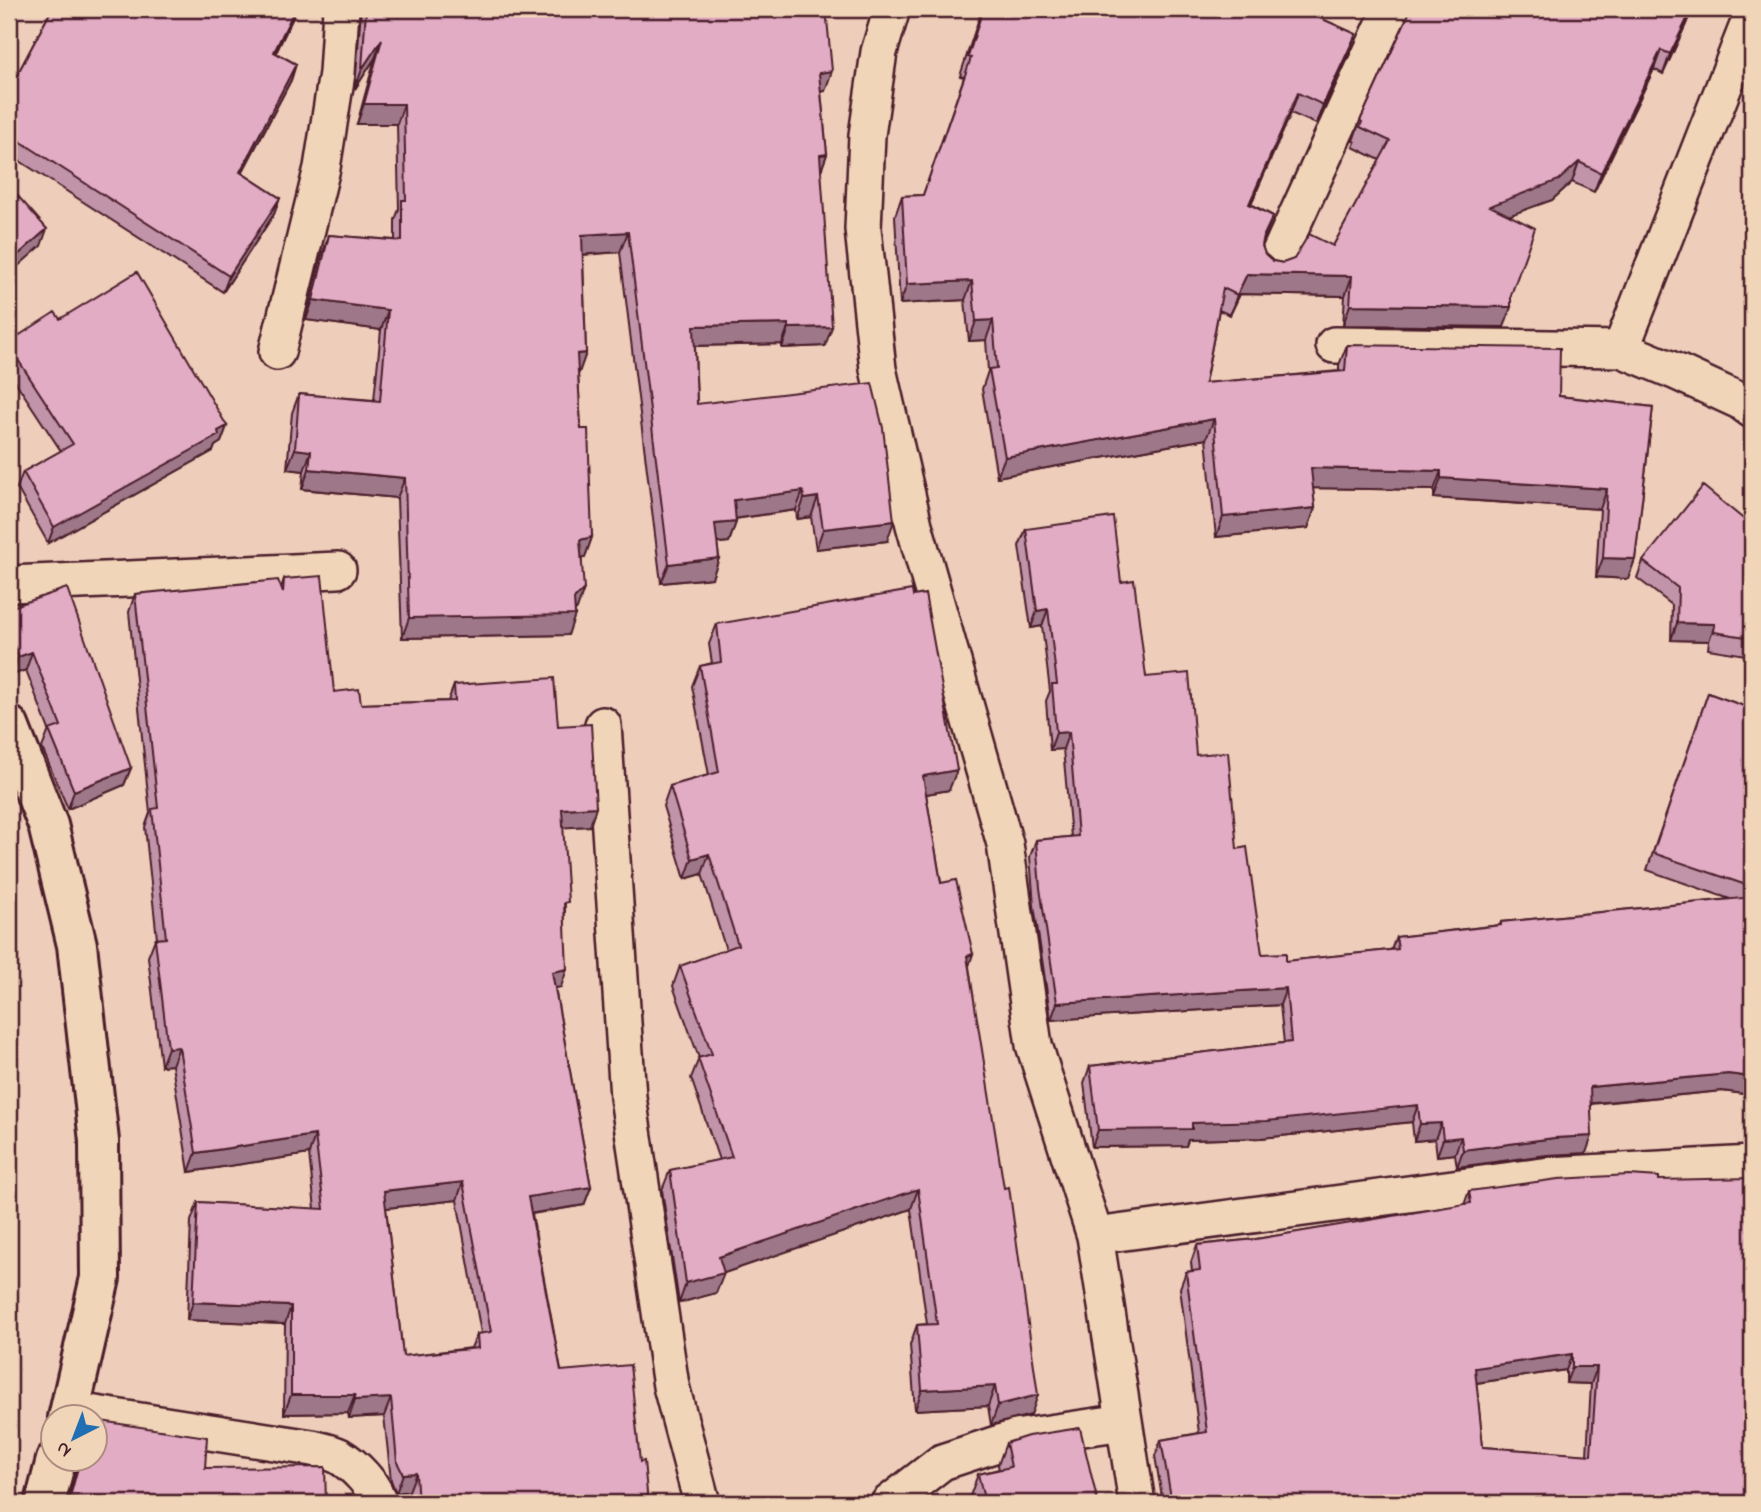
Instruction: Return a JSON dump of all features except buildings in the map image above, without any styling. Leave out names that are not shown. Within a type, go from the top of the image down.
[{"type":"street","points":[[277,352],[322,168],[337,74],[341,9]]},
{"type":"street","points":[[892,9],[879,52],[867,135],[863,229],[878,369],[914,525],[1005,844],[1034,1045],[1095,1236],[1138,1503]]},
{"type":"street","points":[[1275,263],[1391,9]]},
{"type":"street","points":[[1620,349],[1752,15]]},
{"type":"street","points":[[1334,345],[1620,349],[1740,401],[1752,410]]},
{"type":"street","points":[[9,584],[338,570]]},
{"type":"street","points":[[603,725],[628,1097],[671,1386],[702,1503]]},
{"type":"street","points":[[9,726],[48,825],[77,945],[100,1141],[100,1278],[71,1404]]},
{"type":"street","points":[[1095,1236],[1550,1175],[1752,1164]]},
{"type":"street","points":[[108,1419],[312,1448],[338,1455],[354,1468],[377,1494],[378,1503]]},
{"type":"street","points":[[889,1503],[942,1462],[1015,1438],[1124,1422]]},
{"type":"street","points":[[45,1503],[52,1474]]}]
